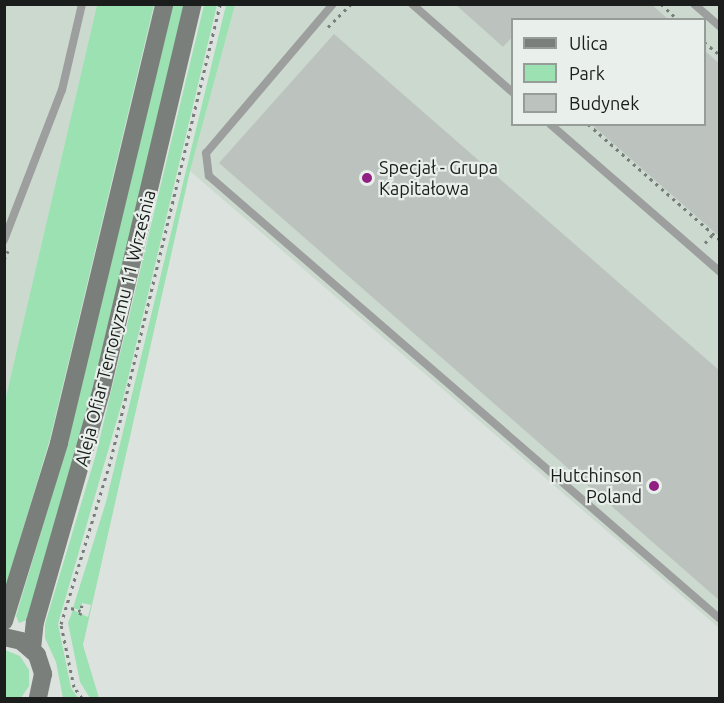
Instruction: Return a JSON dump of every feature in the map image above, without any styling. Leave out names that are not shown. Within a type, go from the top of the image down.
[{"type":"street","name":"Aleja Ofiar Terroryzmu 11 Września","points":[[4,621],[59,443],[164,4]]},
{"type":"street","name":"Aleja Ofiar Terroryzmu 11 Września","points":[[32,649],[34,622],[98,402],[193,4]]},
{"type":"street","points":[[4,637],[21,641],[32,649],[41,663],[44,695]]},
{"type":"lane","points":[[4,240],[62,90],[82,4]]},
{"type":"lane","points":[[333,4],[207,153],[209,176],[720,619]]},
{"type":"lane","points":[[412,4],[511,90]]},
{"type":"lane","points":[[694,4],[720,27]]},
{"type":"lane","points":[[552,126],[720,272]]},
{"type":"path","points":[[81,699],[74,687],[61,624],[111,459],[220,4]]},
{"type":"path","points":[[661,4],[676,18]]},
{"type":"path","points":[[706,43],[720,55]]},
{"type":"path","points":[[590,126],[720,240]]},
{"type":"path","points":[[70,608],[80,613],[82,605]]},
{"type":"shaded area","points":[[5,5],[97,5],[5,401]]},
{"type":"shaded area","points":[[235,5],[720,6],[719,628],[190,171]]},
{"type":"green space","points":[[97,5],[154,5],[50,439],[5,590],[5,401]]},
{"type":"green space","points":[[173,5],[185,5],[93,390],[27,620],[19,623],[16,616],[67,445]]},
{"type":"green space","points":[[204,5],[217,5],[123,399],[58,624],[71,688],[78,698],[63,698],[56,662],[45,638],[45,624],[96,454]]},
{"type":"green space","points":[[226,5],[235,5],[190,171],[83,645],[99,698],[90,698],[80,682],[68,623],[73,610],[88,617],[91,605],[82,603],[80,610],[73,608],[106,502]]},
{"type":"green space","points":[[5,650],[20,656],[29,670],[29,686],[21,698],[5,698]]},
{"type":"building","points":[[455,4],[651,4],[667,18],[511,18],[511,38],[503,47]]},
{"type":"building","points":[[334,34],[720,371],[720,601],[219,163]]},
{"type":"building","points":[[706,52],[720,64],[720,237],[593,126],[706,126]]},
{"type":"place","name":"Specjał - Grupa Kapitałowa","points":[[367,178]]},
{"type":"place","name":"Hutchinson Poland","points":[[654,486]]}]
